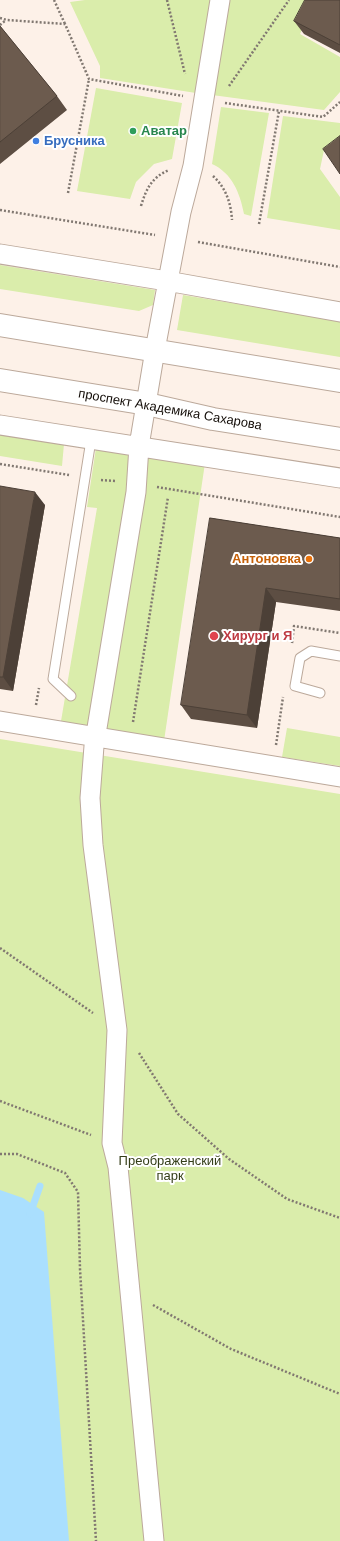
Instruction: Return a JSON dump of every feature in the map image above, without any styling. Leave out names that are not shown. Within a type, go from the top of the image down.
[{"type":"main road","points":[[0,325],[340,381]]},
{"type":"main road","name":"проспект Академика Сахарова","points":[[0,380],[147,404],[213,419],[340,439]]},
{"type":"street","points":[[154,1541],[118,1168],[112,1143],[117,1030],[93,845],[90,798],[96,737],[136,488],[139,446],[167,281],[181,212],[193,166],[220,0]]},
{"type":"street","points":[[0,254],[167,281],[340,312]]},
{"type":"street","points":[[0,425],[340,478]]},
{"type":"street","points":[[0,721],[340,777]]},
{"type":"lane","points":[[71,696],[53,679],[91,440]]},
{"type":"lane","points":[[320,693],[296,686],[300,658],[311,651],[340,656]]},
{"type":"path","points":[[54,0],[88,79],[68,193]]},
{"type":"path","points":[[0,18],[7,20],[64,24]]},
{"type":"path","points":[[0,26],[7,20]]},
{"type":"path","points":[[88,79],[184,96]]},
{"type":"path","points":[[217,102],[323,116],[340,102]]},
{"type":"path","points":[[258,224],[279,111]]},
{"type":"path","points":[[0,464],[136,488],[340,517]]},
{"type":"path","points":[[130,742],[168,497]]},
{"type":"path","points":[[0,948],[117,1030],[136,1049],[178,1114],[229,1159],[287,1199],[340,1218]]},
{"type":"path","points":[[0,1101],[112,1143]]},
{"type":"path","points":[[0,1154],[18,1154],[64,1173],[78,1192],[80,1269],[96,1541]]},
{"type":"path","points":[[131,1292],[231,1348],[340,1394]]},
{"type":"green space","points":[[85,0],[212,0],[196,93],[100,78],[100,66],[70,2]]},
{"type":"green space","points":[[227,0],[316,0],[300,34],[340,57],[340,92],[324,110],[212,95]]},
{"type":"green space","name":"Аватар","points":[[96,88],[182,103],[172,159],[154,164],[136,182],[130,199],[77,191]]},
{"type":"green space","points":[[221,107],[269,113],[251,216],[244,214],[237,191],[230,178],[212,164]]},
{"type":"green space","points":[[283,116],[340,123],[340,140],[324,150],[320,169],[340,197],[340,230],[267,218]]},
{"type":"green space","points":[[0,265],[155,290],[153,305],[139,311],[0,289]]},
{"type":"green space","points":[[183,295],[340,321],[340,357],[177,330]]},
{"type":"green space","points":[[0,434],[64,444],[62,466],[0,456]]},
{"type":"green space","points":[[96,448],[205,463],[164,741],[60,727],[97,508],[87,507]]},
{"type":"green space","points":[[287,728],[340,737],[340,766],[282,757]]},
{"type":"green space","name":"Преображенский парк","points":[[0,739],[340,794],[340,1541],[0,1541]]},
{"type":"water","points":[[0,1190],[23,1198],[44,1212],[69,1541],[0,1541]]},
{"type":"building","points":[[305,0],[340,0],[340,45],[294,21]]},
{"type":"building","points":[[0,26],[57,96],[0,142]]},
{"type":"building","points":[[340,136],[340,174],[323,149]]},
{"type":"building","points":[[0,486],[35,492],[3,677],[0,677]]},
{"type":"building","points":[[210,518],[340,538],[340,599],[266,588],[247,715],[181,705]]},
{"type":"waterway","points":[[30,1214],[40,1186]]},
{"type":"place","name":"Аватар","points":[[133,131]]},
{"type":"place","name":"Брусника","points":[[36,141]]},
{"type":"place","name":"Антоновка","points":[[309,559]]},
{"type":"place","name":"Хирург и Я","points":[[214,636]]}]
